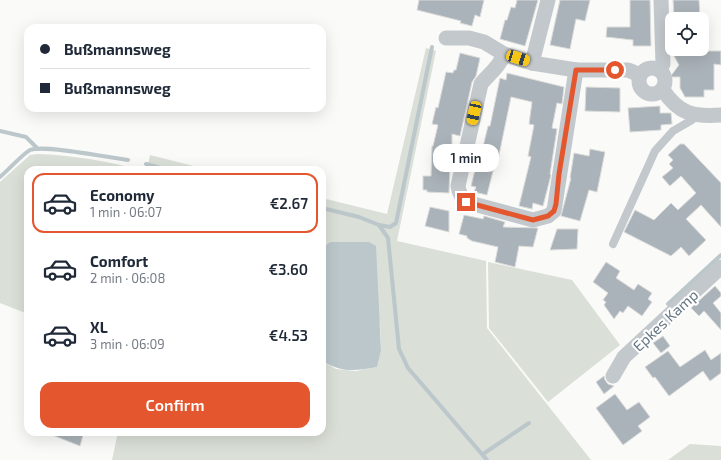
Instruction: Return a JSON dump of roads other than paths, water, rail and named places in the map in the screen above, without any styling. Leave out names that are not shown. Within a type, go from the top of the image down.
[{"type":"street","points":[[532,63],[548,0]]},
{"type":"street","points":[[660,70],[663,64],[661,0]]},
{"type":"street","points":[[446,38],[469,38],[484,42],[504,54],[532,63],[576,70],[628,70],[640,75]]},
{"type":"street","points":[[504,54],[501,62],[488,74],[481,84],[458,186],[459,192],[461,198],[466,202],[533,220],[548,216],[554,211],[576,70]]},
{"type":"street","points":[[652,67],[660,70],[666,79],[663,90],[654,94],[645,92],[640,85],[640,75],[645,70],[652,67]]},
{"type":"street","points":[[663,90],[670,100],[680,108],[694,115],[721,115]]},
{"type":"street","name":"Epkes Kamp","points":[[613,376],[624,357],[721,267]]},
{"type":"lane","points":[[613,244],[655,151],[673,131],[692,120],[694,115]]},
{"type":"waterway","points":[[379,225],[390,227],[396,223],[432,47]]},
{"type":"waterway","points":[[0,131],[26,137],[38,149]]},
{"type":"waterway","points":[[0,177],[27,152],[37,149],[62,150],[128,160]]},
{"type":"waterway","points":[[146,164],[153,166]]},
{"type":"waterway","points":[[326,209],[359,217],[379,225],[388,238],[399,349],[408,368],[487,460]]},
{"type":"waterway","points":[[668,304],[721,255]]},
{"type":"waterway","points":[[483,454],[529,423]]}]
